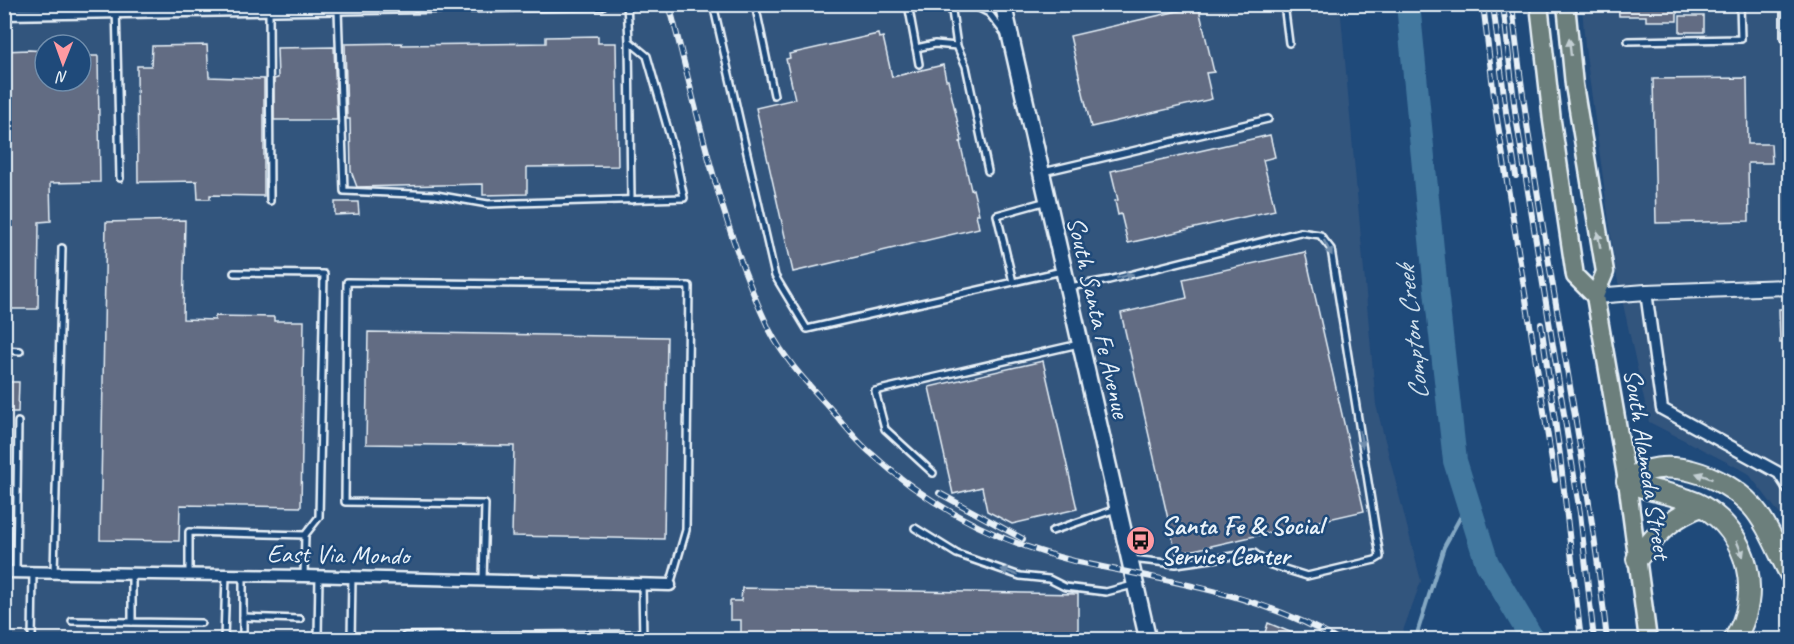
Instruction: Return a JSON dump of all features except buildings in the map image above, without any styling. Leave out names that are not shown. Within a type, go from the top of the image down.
[{"type":"highway","points":[[1734,639],[1743,625],[1750,584],[1736,540],[1722,522],[1701,506],[1676,496],[1639,487],[1627,481],[1636,474],[1663,468],[1683,469],[1721,482],[1753,507],[1790,574]]},
{"type":"highway","points":[[1637,559],[1664,527],[1680,514],[1701,506]]},
{"type":"main road","name":"South Santa Fe Avenue","points":[[1003,4],[1148,639]]},
{"type":"main road","points":[[1539,4],[1552,121],[1575,276],[1596,296]]},
{"type":"main road","name":"South Alameda Street","points":[[1566,4],[1574,85],[1605,272],[1596,296],[1627,481],[1648,639]]},
{"type":"street","points":[[4,14],[102,8],[338,9],[383,6],[601,4]]},
{"type":"street","points":[[1596,296],[1790,287]]},
{"type":"street","points":[[1646,292],[1662,409],[1779,473],[1790,490]]},
{"type":"street","name":"East Via Mondo","points":[[4,572],[319,576],[670,585]]},
{"type":"lane","points":[[627,4],[631,200]]},
{"type":"lane","points":[[713,4],[776,276],[807,328],[1064,270]]},
{"type":"lane","points":[[755,4],[774,95]]},
{"type":"lane","points":[[909,4],[919,64]]},
{"type":"lane","points":[[951,4],[957,46],[966,66],[988,171]]},
{"type":"lane","points":[[971,4],[989,13],[1013,47]]},
{"type":"lane","points":[[1284,4],[1288,43]]},
{"type":"lane","points":[[1628,41],[1741,39],[1740,4]]},
{"type":"lane","points":[[1784,4],[1784,38],[1790,38]]},
{"type":"lane","points":[[269,7],[270,201]]},
{"type":"lane","points":[[116,8],[120,178]]},
{"type":"lane","points":[[338,9],[344,191],[436,195],[488,204],[684,198],[675,154],[647,56],[629,41]]},
{"type":"lane","points":[[916,48],[935,44],[957,46]]},
{"type":"lane","points":[[1041,172],[1268,119]]},
{"type":"lane","points":[[1013,282],[997,215],[1048,201]]},
{"type":"lane","points":[[1068,287],[1109,280],[1300,232],[1320,235],[1331,249],[1380,557],[1307,576],[1268,564],[1254,552],[1176,564],[1129,559]]},
{"type":"lane","points":[[54,573],[62,248]]},
{"type":"lane","points":[[234,273],[324,274],[319,517],[305,535],[304,576]]},
{"type":"lane","points":[[483,580],[485,504],[345,502],[347,282],[689,286],[686,530],[670,585]]},
{"type":"lane","points":[[933,473],[885,429],[875,391],[1080,344]]},
{"type":"lane","points":[[4,350],[20,351]]},
{"type":"lane","points":[[16,572],[18,422]]},
{"type":"lane","points":[[1052,531],[1118,508]]},
{"type":"lane","points":[[915,528],[957,554],[1020,576],[1049,579],[1065,587],[1106,592],[1135,585]]},
{"type":"lane","points":[[189,574],[189,532],[305,535]]},
{"type":"lane","points":[[32,639],[33,572]]},
{"type":"lane","points":[[132,573],[132,622]]},
{"type":"lane","points":[[224,639],[226,575]]},
{"type":"lane","points":[[243,575],[243,639]]},
{"type":"lane","points":[[318,636],[319,576]]},
{"type":"lane","points":[[351,639],[352,577]]},
{"type":"lane","points":[[405,636],[643,637],[642,584]]},
{"type":"lane","points":[[243,617],[300,619]]},
{"type":"lane","points":[[72,621],[201,623]]},
{"type":"shaded area","points":[[4,5],[1340,5],[1376,405],[1421,581],[1400,639],[5,639]]},
{"type":"shaded area","points":[[1582,5],[1789,5],[1789,526],[1748,473],[1649,422],[1616,272],[1585,47]]},
{"type":"waterway","name":"Compton Creek","points":[[1408,4],[1455,461],[1487,563],[1533,640]]},
{"type":"waterway","points":[[1415,640],[1444,547],[1468,503]]},
{"type":"railway","points":[[669,4],[723,210],[769,329],[796,370],[866,449],[894,473],[941,506],[992,533],[1019,544],[1074,561],[1176,582],[1243,599],[1275,610],[1338,640]]},
{"type":"railway","points":[[1483,4],[1496,113],[1555,480]]},
{"type":"railway","points":[[1493,4],[1516,176]]},
{"type":"railway","points":[[1503,4],[1515,111],[1580,513],[1594,640]]},
{"type":"railway","points":[[1512,4],[1521,84],[1586,481],[1607,640]]},
{"type":"railway","points":[[1541,324],[1560,455],[1581,640]]},
{"type":"railway","points":[[939,493],[1023,539]]},
{"type":"place","name":"Santa Fe & Social Service Center","points":[[1140,540]]}]
